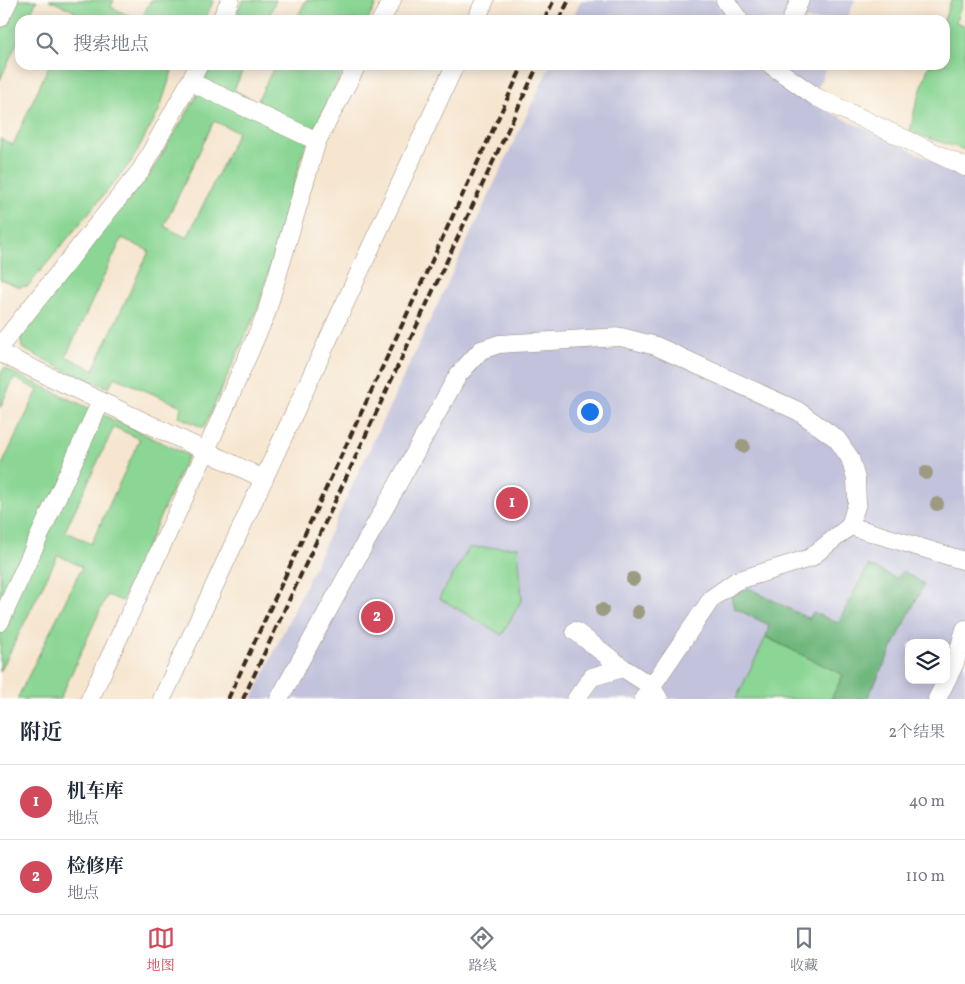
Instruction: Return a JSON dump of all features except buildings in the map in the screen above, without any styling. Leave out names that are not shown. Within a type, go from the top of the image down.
[{"type":"street","points":[[0,18],[9,0]]},
{"type":"street","points":[[222,15],[230,0]]},
{"type":"street","points":[[384,15],[392,0]]},
{"type":"street","points":[[478,15],[485,0]]},
{"type":"street","points":[[725,0],[736,15]]},
{"type":"street","points":[[793,15],[800,0]]},
{"type":"street","points":[[0,346],[140,170],[197,70]]},
{"type":"street","points":[[90,699],[206,451],[266,314],[317,141],[354,70]]},
{"type":"street","points":[[162,699],[453,70]]},
{"type":"street","points":[[778,70],[816,97],[965,167]]},
{"type":"street","points":[[191,82],[317,141]]},
{"type":"street","points":[[279,699],[458,375],[481,350],[498,344],[621,337],[656,346],[798,412],[837,439],[850,458],[856,479],[857,503],[850,526],[810,558],[736,582],[712,598],[651,695],[622,668],[575,631]]},
{"type":"street","points":[[0,353],[264,479]]},
{"type":"street","points":[[0,622],[101,402]]},
{"type":"street","points":[[850,526],[965,561]]},
{"type":"street","points":[[937,699],[955,663],[965,629]]},
{"type":"street","points":[[576,699],[592,677],[622,668]]},
{"type":"shaded area","points":[[581,0],[855,0],[848,15],[574,15]]},
{"type":"shaded area","points":[[548,70],[825,70],[811,103],[965,176],[965,699],[252,699]]},
{"type":"green space","points":[[0,0],[37,0],[30,15],[15,15],[15,47],[0,80]]},
{"type":"green space","points":[[49,0],[114,0],[111,7],[128,15],[72,15],[74,11]]},
{"type":"green space","points":[[151,0],[214,0],[206,15],[144,15]]},
{"type":"green space","points":[[243,0],[276,0],[269,15],[236,15]]},
{"type":"green space","points":[[306,0],[378,0],[370,15],[298,15]]},
{"type":"green space","points":[[951,0],[963,0],[956,22],[965,26],[965,150],[910,132],[915,108],[927,70],[950,70],[950,15],[946,15]]},
{"type":"green space","points":[[47,70],[172,70],[159,111],[131,162],[28,286],[19,287],[0,279],[0,139],[13,145]]},
{"type":"green space","points":[[210,70],[243,70],[234,90],[257,102],[273,70],[344,70],[304,150],[258,308],[204,428],[179,417],[181,406],[114,377],[109,388],[62,369],[22,348],[20,334],[41,304],[149,175],[193,103]],"holes":[[[214,121],[238,132],[187,238],[164,226]],[[122,238],[149,251],[93,370],[66,356]]]},
{"type":"green space","points":[[4,368],[188,455],[122,601],[107,595],[60,699],[17,699],[82,567],[58,555],[0,672],[0,469],[38,390],[14,378],[0,408],[0,376]],"holes":[[[114,427],[140,439],[91,544],[65,531]]]},
{"type":"green space","points":[[518,547],[522,599],[502,635],[439,598],[469,548]]},
{"type":"green space","points":[[868,565],[896,578],[903,571],[924,584],[867,699],[831,699],[843,675],[766,637],[769,625],[734,608],[731,597],[749,588],[809,619],[813,612],[838,623]]},
{"type":"green space","points":[[766,637],[843,675],[831,699],[736,699]]},
{"type":"railway","points":[[546,15],[554,0]]},
{"type":"railway","points":[[562,15],[569,0]]},
{"type":"railway","points":[[228,699],[521,70]]},
{"type":"railway","points":[[243,699],[536,70]]},
{"type":"place","name":"机车库","points":[[512,503]]},
{"type":"place","name":"检修库","points":[[377,617]]}]
